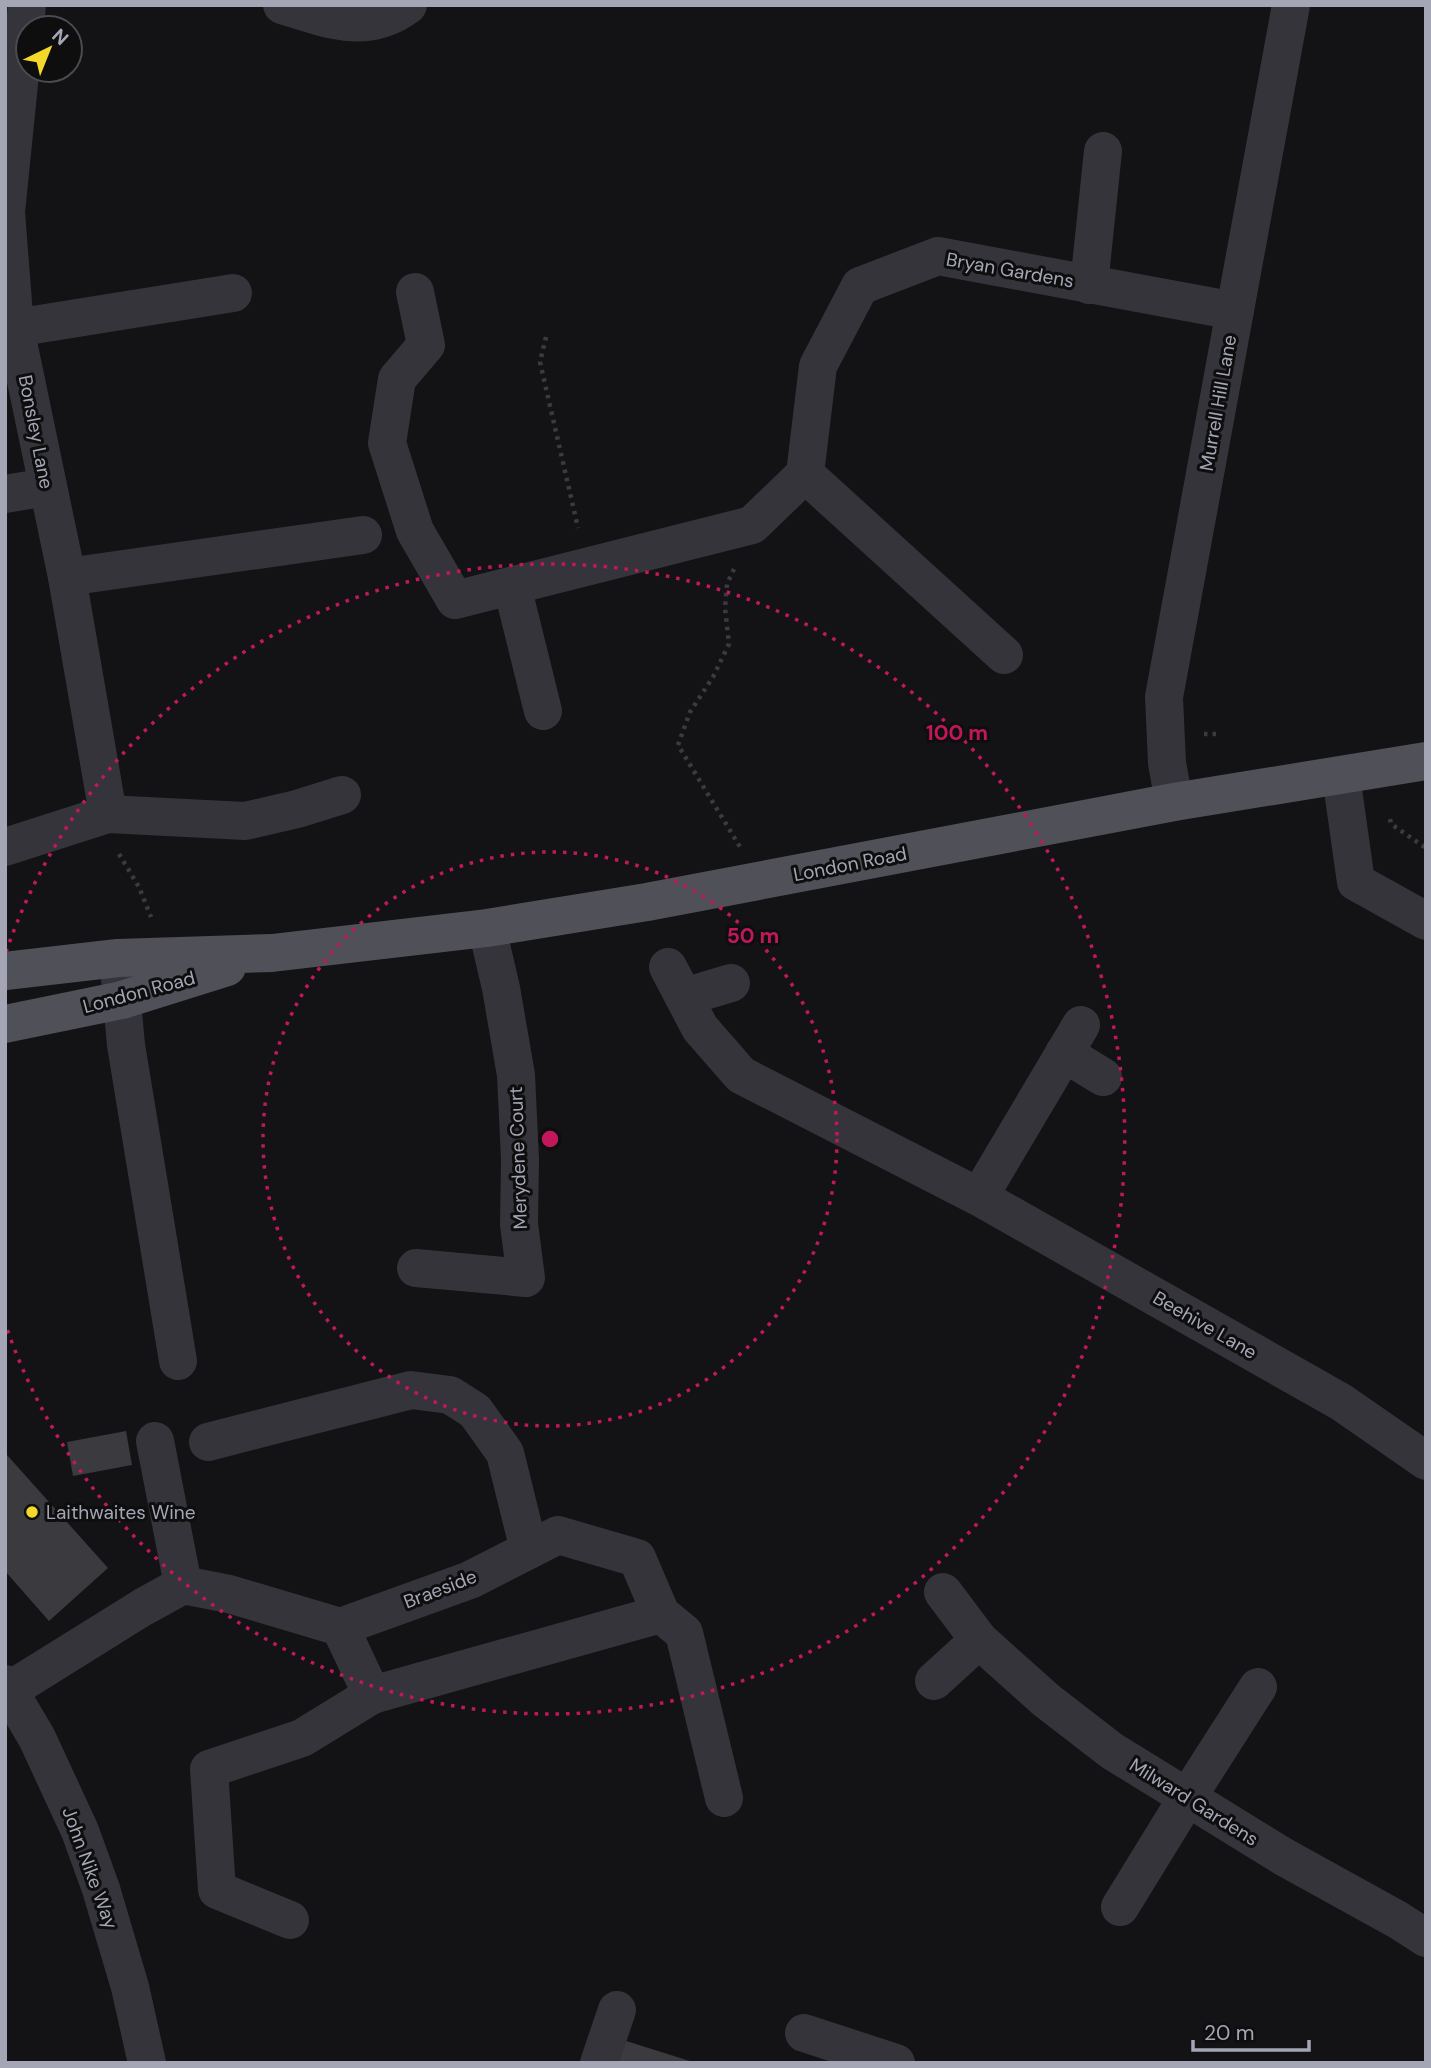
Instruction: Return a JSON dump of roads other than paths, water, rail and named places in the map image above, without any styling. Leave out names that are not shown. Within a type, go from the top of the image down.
[{"type":"main road","name":"London Road","points":[[5,971],[118,958],[272,953],[487,928],[647,902],[1174,802],[1426,761]]},
{"type":"main road","name":"London Road","points":[[5,1024],[122,1000],[272,953]]},
{"type":"street","name":"Bonsley Lane","points":[[27,5],[6,212],[15,328],[67,577],[108,814]]},
{"type":"street","points":[[282,5],[336,22],[365,23],[397,13],[408,5]]},
{"type":"street","name":"Murrell Hill Lane","points":[[1174,802],[1167,762],[1164,697],[1291,5]]},
{"type":"street","points":[[1089,285],[1103,151]]},
{"type":"street","name":"Bryan Gardens","points":[[805,474],[818,366],[860,286],[938,256],[1235,311]]},
{"type":"street","points":[[415,292],[426,345],[397,379],[387,443],[415,531],[455,600],[752,525],[805,474],[1004,655]]},
{"type":"street","points":[[15,328],[233,293]]},
{"type":"street","points":[[5,494],[47,487]]},
{"type":"street","points":[[67,577],[363,535]]},
{"type":"street","points":[[512,586],[543,711]]},
{"type":"street","points":[[1341,776],[1356,882],[1426,921]]},
{"type":"street","points":[[5,847],[108,814],[245,821],[342,795]]},
{"type":"street","name":"Merydene Court","points":[[415,1268],[526,1278],[519,1224],[520,1159],[516,1075],[487,928]]},
{"type":"street","points":[[118,958],[126,1045],[178,1361]]},
{"type":"street","name":"Beehive Lane","points":[[731,984],[676,982],[700,1028],[741,1075],[979,1197],[1341,1402],[1426,1461]]},
{"type":"street","points":[[979,1197],[1072,1039],[1103,1077]]},
{"type":"street","points":[[208,1442],[411,1391],[450,1395],[475,1411],[505,1453],[529,1550]]},
{"type":"street","points":[[155,1441],[183,1585]]},
{"type":"street","name":"Braeside","points":[[340,1627],[470,1580],[558,1535],[638,1558],[661,1614],[684,1633],[724,1798]]},
{"type":"street","points":[[8,1687],[183,1585],[229,1594],[340,1627],[372,1695]]},
{"type":"street","name":"Milward Gardens","points":[[943,1592],[979,1640],[1046,1700],[1112,1751],[1284,1857],[1426,1938]]},
{"type":"street","points":[[290,1920],[218,1890],[209,1769],[302,1738],[372,1695],[661,1614]]},
{"type":"street","points":[[934,1681],[979,1640]]},
{"type":"street","name":"John Nike Way","points":[[8,1687],[37,1738],[84,1843],[119,1951],[147,2063]]},
{"type":"street","points":[[1120,1907],[1258,1687]]},
{"type":"street","points":[[599,2063],[618,2010]]},
{"type":"street","points":[[804,2032],[896,2063]]},
{"type":"place","name":"Laithwaites Wine","points":[[32,1512]]}]
